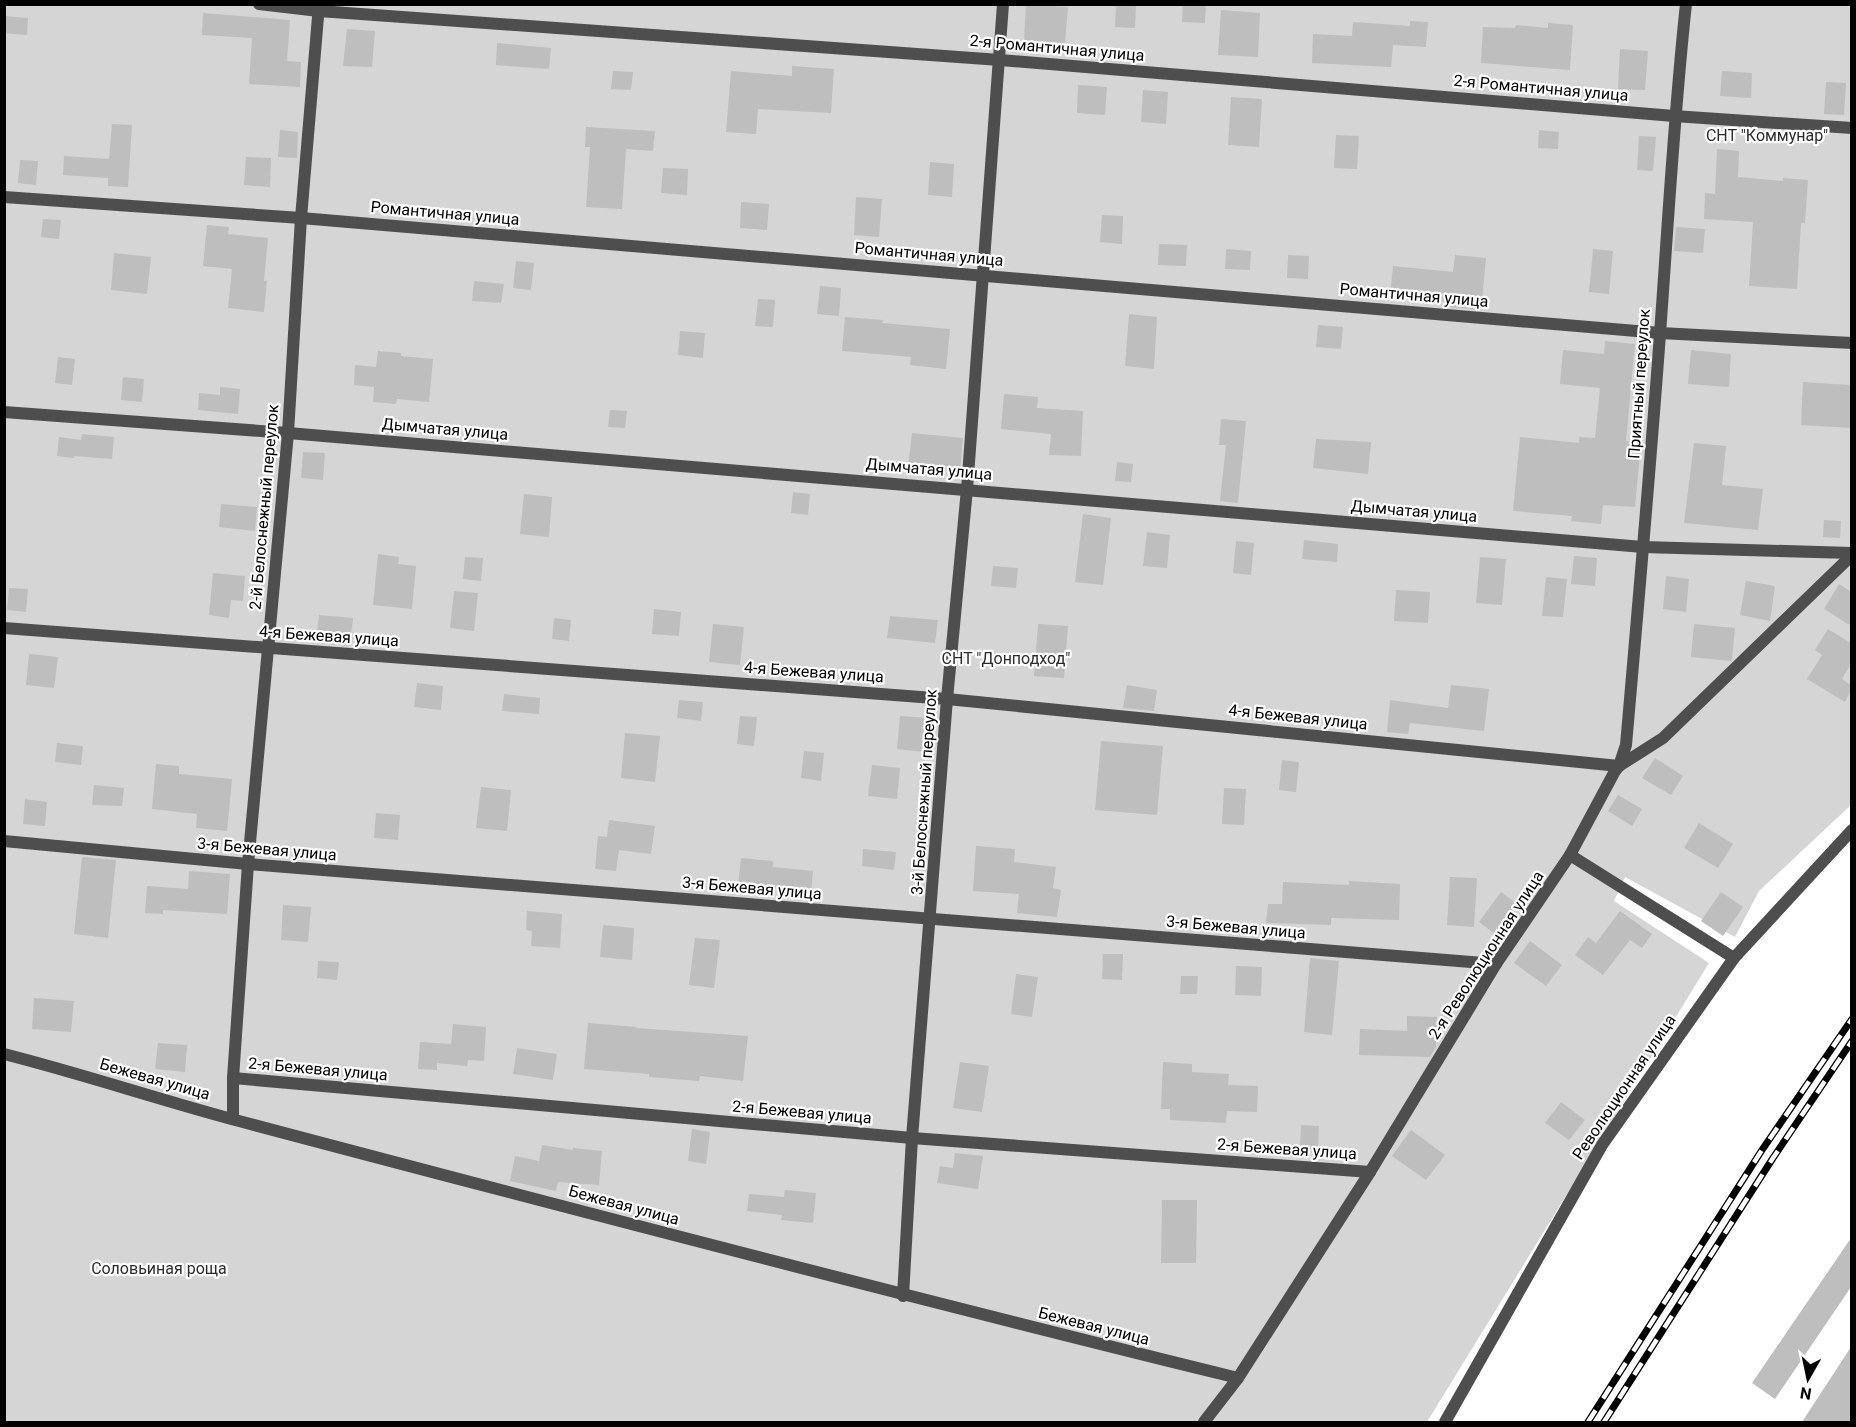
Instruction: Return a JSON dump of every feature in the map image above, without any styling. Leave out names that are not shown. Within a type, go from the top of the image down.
[{"type":"street","name":"2-я Романтичная улица","points":[[259,4],[1851,128]]},
{"type":"street","name":"3-й Белоснежный переулок","points":[[903,1296],[912,1138],[947,699],[967,489],[1003,4]]},
{"type":"street","name":"Приятный переулок","points":[[1619,766],[1626,745],[1660,333],[1674,116],[1686,4]]},
{"type":"street","name":"2-й Белоснежный переулок","points":[[233,1119],[232,1078],[248,864],[288,433],[300,218],[319,8]]},
{"type":"street","name":"Романтичная улица","points":[[4,197],[300,218],[1660,333],[1851,343]]},
{"type":"street","name":"Дымчатая улица","points":[[4,412],[288,433],[1643,547],[1851,554]]},
{"type":"street","name":"2-я Революционная улица","points":[[1204,1422],[1238,1378],[1370,1172],[1497,964],[1570,855],[1619,766],[1663,738],[1851,554]]},
{"type":"street","name":"4-я Бежевая улица","points":[[4,628],[947,699],[1619,766]]},
{"type":"street","name":"Революционная улица","points":[[1445,1422],[1602,1145],[1734,958],[1851,830]]},
{"type":"street","name":"3-я Бежевая улица","points":[[4,841],[248,864],[1497,964]]},
{"type":"street","points":[[1570,855],[1734,958]]},
{"type":"street","name":"Бежевая улица","points":[[4,1054],[233,1119],[903,1296],[1238,1378]]},
{"type":"street","name":"2-я Бежевая улица","points":[[232,1078],[912,1138],[1370,1172]]},
{"type":"green space","name":"СНТ \"Донподход\"","points":[[5,5],[1851,5],[1851,805],[1759,891],[1735,937],[1625,877],[1614,901],[1709,963],[1427,1422],[5,1422]]},
{"type":"building","points":[[1026,4],[1068,7],[1065,43],[1024,40]]},
{"type":"building","points":[[1116,4],[1136,4],[1135,28],[1115,27]]},
{"type":"building","points":[[1183,4],[1206,4],[1205,23],[1182,22]]},
{"type":"building","points":[[1221,10],[1260,13],[1258,57],[1218,55]]},
{"type":"building","points":[[203,13],[290,20],[287,61],[301,62],[300,87],[249,84],[252,38],[202,35]]},
{"type":"building","points":[[4,16],[28,18],[27,35],[4,33]]},
{"type":"building","points":[[1410,21],[1428,22],[1426,47],[1393,45],[1391,67],[1312,63],[1313,34],[1352,36],[1353,22],[1410,26]]},
{"type":"building","points":[[1548,23],[1573,25],[1570,70],[1481,63],[1483,27],[1515,28],[1516,25],[1548,28]]},
{"type":"building","points":[[347,29],[375,31],[372,67],[343,66]]},
{"type":"building","points":[[497,43],[551,48],[549,69],[496,65]]},
{"type":"building","points":[[1620,49],[1648,51],[1645,90],[1618,89]]},
{"type":"building","points":[[792,66],[834,69],[831,113],[758,109],[756,134],[726,132],[731,71],[792,76]]},
{"type":"building","points":[[613,71],[633,72],[631,90],[611,89]]},
{"type":"building","points":[[1722,71],[1752,73],[1751,98],[1720,96]]},
{"type":"building","points":[[1826,82],[1846,83],[1844,115],[1824,114]]},
{"type":"building","points":[[1078,85],[1107,87],[1105,115],[1077,113]]},
{"type":"building","points":[[1143,90],[1168,92],[1166,124],[1141,122]]},
{"type":"building","points":[[1231,97],[1262,99],[1259,147],[1228,145]]},
{"type":"building","points":[[112,124],[132,125],[128,187],[108,186],[108,178],[63,175],[64,156],[109,159]]},
{"type":"building","points":[[586,127],[655,131],[653,151],[626,149],[622,209],[586,207],[590,147],[585,147]]},
{"type":"building","points":[[280,130],[298,132],[297,158],[278,157]]},
{"type":"building","points":[[1539,130],[1559,132],[1558,149],[1538,148]]},
{"type":"building","points":[[1336,135],[1359,136],[1357,169],[1334,168]]},
{"type":"building","points":[[1639,136],[1656,137],[1653,171],[1637,170]]},
{"type":"building","points":[[1717,149],[1739,151],[1738,177],[1783,181],[1783,178],[1808,180],[1805,223],[1801,223],[1797,289],[1749,286],[1753,222],[1704,219],[1705,193],[1715,194]]},
{"type":"building","points":[[246,157],[271,158],[270,187],[244,185]]},
{"type":"building","points":[[20,160],[38,161],[36,185],[18,183]]},
{"type":"building","points":[[930,162],[954,164],[952,197],[928,195]]},
{"type":"building","points":[[663,168],[688,169],[687,195],[661,193]]},
{"type":"building","points":[[856,197],[882,199],[879,237],[854,235]]},
{"type":"building","points":[[741,202],[769,204],[767,230],[740,228]]},
{"type":"building","points":[[1102,215],[1123,216],[1122,244],[1100,242]]},
{"type":"building","points":[[43,219],[61,220],[59,239],[41,237]]},
{"type":"building","points":[[207,225],[229,227],[228,234],[268,238],[264,312],[228,308],[232,269],[203,266]]},
{"type":"building","points":[[1676,227],[1705,229],[1703,253],[1674,251]]},
{"type":"building","points":[[1159,244],[1187,245],[1186,266],[1158,265]]},
{"type":"building","points":[[1226,249],[1251,251],[1250,270],[1225,269]]},
{"type":"building","points":[[1593,249],[1613,251],[1609,294],[1589,292]]},
{"type":"building","points":[[114,253],[151,257],[147,294],[111,290]]},
{"type":"building","points":[[1288,255],[1309,256],[1308,279],[1287,278]]},
{"type":"building","points":[[1455,255],[1486,258],[1481,310],[1450,307],[1450,302],[1390,297],[1393,266],[1453,272]]},
{"type":"building","points":[[516,261],[534,263],[531,290],[513,288]]},
{"type":"building","points":[[474,281],[504,284],[501,303],[472,301]]},
{"type":"building","points":[[820,286],[841,288],[839,316],[817,314]]},
{"type":"building","points":[[758,299],[775,300],[773,327],[755,326]]},
{"type":"building","points":[[1129,314],[1157,317],[1154,369],[1125,366]]},
{"type":"building","points":[[845,317],[950,329],[946,369],[910,365],[911,357],[842,351]]},
{"type":"building","points":[[1318,325],[1343,327],[1341,349],[1316,347]]},
{"type":"building","points":[[680,331],[705,333],[703,358],[678,355]]},
{"type":"building","points":[[1605,341],[1635,344],[1626,441],[1641,443],[1635,507],[1603,505],[1601,524],[1571,521],[1572,516],[1513,511],[1520,437],[1579,443],[1579,437],[1595,438],[1600,388],[1560,384],[1563,350],[1604,354]]},
{"type":"building","points":[[1691,350],[1731,354],[1729,387],[1688,384]]},
{"type":"building","points":[[378,351],[433,359],[429,402],[397,399],[396,404],[373,402],[374,387],[354,385],[355,365],[376,367]]},
{"type":"building","points":[[58,357],[75,359],[72,385],[55,383]]},
{"type":"building","points":[[123,377],[144,379],[142,402],[121,400]]},
{"type":"building","points":[[1803,382],[1851,385],[1851,428],[1801,425]]},
{"type":"building","points":[[220,387],[240,389],[238,414],[198,410],[199,393],[220,395]]},
{"type":"building","points":[[1004,394],[1038,397],[1037,408],[1083,411],[1081,456],[1049,455],[1051,434],[1001,429]]},
{"type":"building","points":[[610,410],[627,411],[625,428],[608,427]]},
{"type":"building","points":[[1221,419],[1246,421],[1238,503],[1220,501],[1226,445],[1219,445]]},
{"type":"building","points":[[912,433],[963,438],[960,472],[908,467]]},
{"type":"building","points":[[82,434],[114,437],[112,459],[57,456],[59,437],[81,440]]},
{"type":"building","points":[[1316,439],[1371,442],[1368,474],[1313,468]]},
{"type":"building","points":[[1694,443],[1726,446],[1722,485],[1763,489],[1758,530],[1684,523]]},
{"type":"building","points":[[303,452],[325,453],[323,480],[301,478]]},
{"type":"building","points":[[1117,462],[1133,464],[1131,482],[1115,481]]},
{"type":"building","points":[[793,492],[810,494],[808,515],[791,513]]},
{"type":"building","points":[[524,494],[552,497],[549,537],[520,534]]},
{"type":"building","points":[[221,504],[257,507],[255,531],[219,527]]},
{"type":"building","points":[[1083,514],[1111,518],[1103,585],[1075,582]]},
{"type":"building","points":[[1824,520],[1841,521],[1840,538],[1823,537]]},
{"type":"building","points":[[1147,532],[1170,535],[1167,568],[1143,566]]},
{"type":"building","points":[[1304,540],[1338,544],[1337,562],[1302,559]]},
{"type":"building","points":[[1236,541],[1254,543],[1251,575],[1233,573]]},
{"type":"building","points":[[378,554],[399,557],[398,564],[416,566],[412,609],[373,605]]},
{"type":"building","points":[[1574,556],[1597,558],[1595,586],[1571,584]]},
{"type":"building","points":[[465,557],[483,558],[481,581],[463,579]]},
{"type":"building","points":[[1480,557],[1506,559],[1502,605],[1476,603]]},
{"type":"building","points":[[993,566],[1018,568],[1016,588],[991,586]]},
{"type":"building","points":[[213,573],[245,576],[243,601],[231,600],[229,618],[209,615]]},
{"type":"building","points":[[1666,576],[1689,579],[1686,612],[1663,609]]},
{"type":"building","points":[[1546,577],[1567,579],[1563,617],[1542,616]]},
{"type":"building","points":[[1746,581],[1775,586],[1770,621],[1740,615]]},
{"type":"building","points":[[1839,584],[1851,592],[1851,626],[1824,609]]},
{"type":"building","points":[[9,588],[28,589],[26,612],[7,610]]},
{"type":"building","points":[[1396,590],[1430,592],[1428,623],[1394,621]]},
{"type":"building","points":[[454,591],[478,593],[474,631],[450,628]]},
{"type":"building","points":[[654,609],[681,612],[679,636],[652,634]]},
{"type":"building","points":[[319,615],[353,618],[350,646],[316,643]]},
{"type":"building","points":[[890,616],[938,620],[935,643],[887,638]]},
{"type":"building","points":[[554,618],[571,620],[569,641],[552,639]]},
{"type":"building","points":[[713,624],[744,627],[740,665],[709,662]]},
{"type":"building","points":[[1038,624],[1068,626],[1064,678],[1034,676]]},
{"type":"building","points":[[1694,624],[1735,628],[1731,661],[1691,657]]},
{"type":"building","points":[[1828,629],[1851,643],[1851,664],[1842,679],[1851,685],[1845,702],[1807,679],[1822,655],[1815,650]]},
{"type":"building","points":[[29,654],[58,657],[54,688],[26,685]]},
{"type":"building","points":[[417,683],[443,686],[441,710],[414,707]]},
{"type":"building","points":[[1127,685],[1157,690],[1154,711],[1123,708]]},
{"type":"building","points":[[1451,685],[1489,689],[1484,731],[1410,723],[1408,734],[1387,732],[1390,700],[1448,708]]},
{"type":"building","points":[[504,694],[540,698],[539,714],[502,711]]},
{"type":"building","points":[[679,700],[703,702],[701,721],[677,718]]},
{"type":"building","points":[[740,716],[757,717],[754,746],[737,744]]},
{"type":"building","points":[[900,716],[928,718],[924,752],[897,749]]},
{"type":"building","points":[[625,733],[660,736],[655,782],[621,778]]},
{"type":"building","points":[[1101,741],[1163,746],[1157,815],[1095,810]]},
{"type":"building","points":[[57,743],[83,746],[81,765],[55,762]]},
{"type":"building","points":[[804,751],[824,753],[821,781],[801,778]]},
{"type":"building","points":[[1655,758],[1683,776],[1671,795],[1642,778]]},
{"type":"building","points":[[1282,760],[1299,762],[1296,792],[1279,790]]},
{"type":"building","points":[[156,764],[179,766],[179,774],[232,779],[227,831],[196,828],[197,814],[152,809]]},
{"type":"building","points":[[872,765],[900,768],[897,799],[868,796]]},
{"type":"building","points":[[94,785],[124,788],[122,806],[92,805]]},
{"type":"building","points":[[481,787],[511,790],[507,831],[476,828]]},
{"type":"building","points":[[1224,788],[1246,789],[1244,825],[1222,824]]},
{"type":"building","points":[[1618,795],[1642,809],[1632,826],[1608,811]]},
{"type":"building","points":[[25,799],[47,802],[45,826],[23,824]]},
{"type":"building","points":[[376,813],[400,815],[398,840],[374,838]]},
{"type":"building","points":[[609,820],[655,826],[651,854],[619,850],[616,871],[595,869],[598,836],[607,837]]},
{"type":"building","points":[[1699,823],[1733,844],[1718,868],[1684,848]]},
{"type":"building","points":[[976,846],[1015,849],[1014,862],[1056,867],[1053,888],[1061,890],[1057,917],[1017,913],[1019,894],[973,891]]},
{"type":"building","points":[[863,849],[896,852],[894,870],[862,866]]},
{"type":"building","points":[[82,857],[116,860],[108,938],[74,934]]},
{"type":"building","points":[[741,858],[773,861],[773,867],[813,871],[811,892],[738,885]]},
{"type":"building","points":[[189,871],[230,874],[227,914],[163,910],[163,914],[145,913],[147,886],[188,889]]},
{"type":"building","points":[[1450,877],[1477,878],[1474,927],[1447,925]]},
{"type":"building","points":[[1349,881],[1400,884],[1399,920],[1331,918],[1331,925],[1266,923],[1268,904],[1282,904],[1283,882],[1349,885]]},
{"type":"building","points":[[1501,892],[1517,904],[1495,934],[1479,922]]},
{"type":"building","points":[[1721,892],[1743,907],[1723,936],[1701,921]]},
{"type":"building","points":[[283,905],[311,907],[308,942],[281,940]]},
{"type":"building","points":[[527,911],[562,914],[560,948],[531,946],[532,931],[526,930]]},
{"type":"building","points":[[1620,911],[1652,934],[1642,948],[1630,940],[1603,975],[1575,955],[1588,937],[1596,943]]},
{"type":"building","points":[[603,925],[634,928],[632,960],[600,957]]},
{"type":"building","points":[[695,938],[720,940],[714,988],[689,985]]},
{"type":"building","points":[[1530,941],[1562,965],[1546,986],[1514,963]]},
{"type":"building","points":[[1103,954],[1123,954],[1122,980],[1102,979]]},
{"type":"building","points":[[1310,958],[1339,961],[1332,1035],[1304,1032]]},
{"type":"building","points":[[318,961],[339,962],[337,980],[317,978]]},
{"type":"building","points":[[1236,966],[1262,967],[1261,996],[1235,995]]},
{"type":"building","points":[[1016,974],[1038,977],[1032,1017],[1011,1014]]},
{"type":"building","points":[[1181,976],[1198,976],[1197,994],[1180,994]]},
{"type":"building","points":[[34,998],[74,1001],[71,1032],[32,1029]]},
{"type":"building","points":[[1407,1016],[1437,1017],[1436,1047],[1430,1057],[1359,1055],[1360,1029],[1407,1031]]},
{"type":"building","points":[[588,1023],[748,1036],[743,1081],[700,1076],[699,1081],[584,1069]]},
{"type":"building","points":[[453,1024],[486,1027],[484,1061],[468,1060],[467,1066],[437,1063],[437,1070],[418,1069],[420,1042],[451,1044]]},
{"type":"building","points":[[158,1043],[187,1045],[185,1072],[155,1069]]},
{"type":"building","points":[[517,1048],[557,1054],[553,1080],[513,1074]]},
{"type":"building","points":[[960,1062],[989,1066],[982,1112],[953,1108]]},
{"type":"building","points":[[1163,1062],[1192,1064],[1192,1072],[1229,1074],[1228,1085],[1258,1086],[1257,1112],[1227,1111],[1226,1123],[1170,1120],[1170,1109],[1161,1109]]},
{"type":"building","points":[[1561,1102],[1585,1120],[1569,1140],[1545,1123]]},
{"type":"building","points":[[1301,1125],[1319,1126],[1318,1150],[1300,1150]]},
{"type":"building","points":[[692,1129],[710,1132],[706,1164],[688,1161]]},
{"type":"building","points":[[1411,1130],[1445,1155],[1426,1180],[1392,1156]]},
{"type":"building","points":[[542,1145],[573,1150],[573,1148],[602,1151],[599,1185],[558,1182],[556,1191],[510,1181],[515,1156],[539,1161]]},
{"type":"building","points":[[955,1153],[983,1156],[978,1189],[937,1183],[940,1166],[953,1168]]},
{"type":"building","points":[[785,1190],[816,1193],[813,1223],[781,1220],[782,1215],[747,1211],[749,1194],[784,1197]]},
{"type":"building","points":[[1162,1200],[1197,1200],[1196,1263],[1161,1263]]},
{"type":"building","points":[[1851,1238],[1851,1287],[1775,1399],[1752,1383]]},
{"type":"building","points":[[1851,1347],[1851,1422],[1802,1422]]},
{"type":"railway","points":[[1588,1422],[1762,1150],[1852,1019]]},
{"type":"railway","points":[[1604,1422],[1773,1158],[1852,1041]]},
{"type":"park label","name":"СНТ \"Коммунар\"","points":[[1767,135]]},
{"type":"park label","name":"Соловьиная роща","points":[[159,1268]]}]
